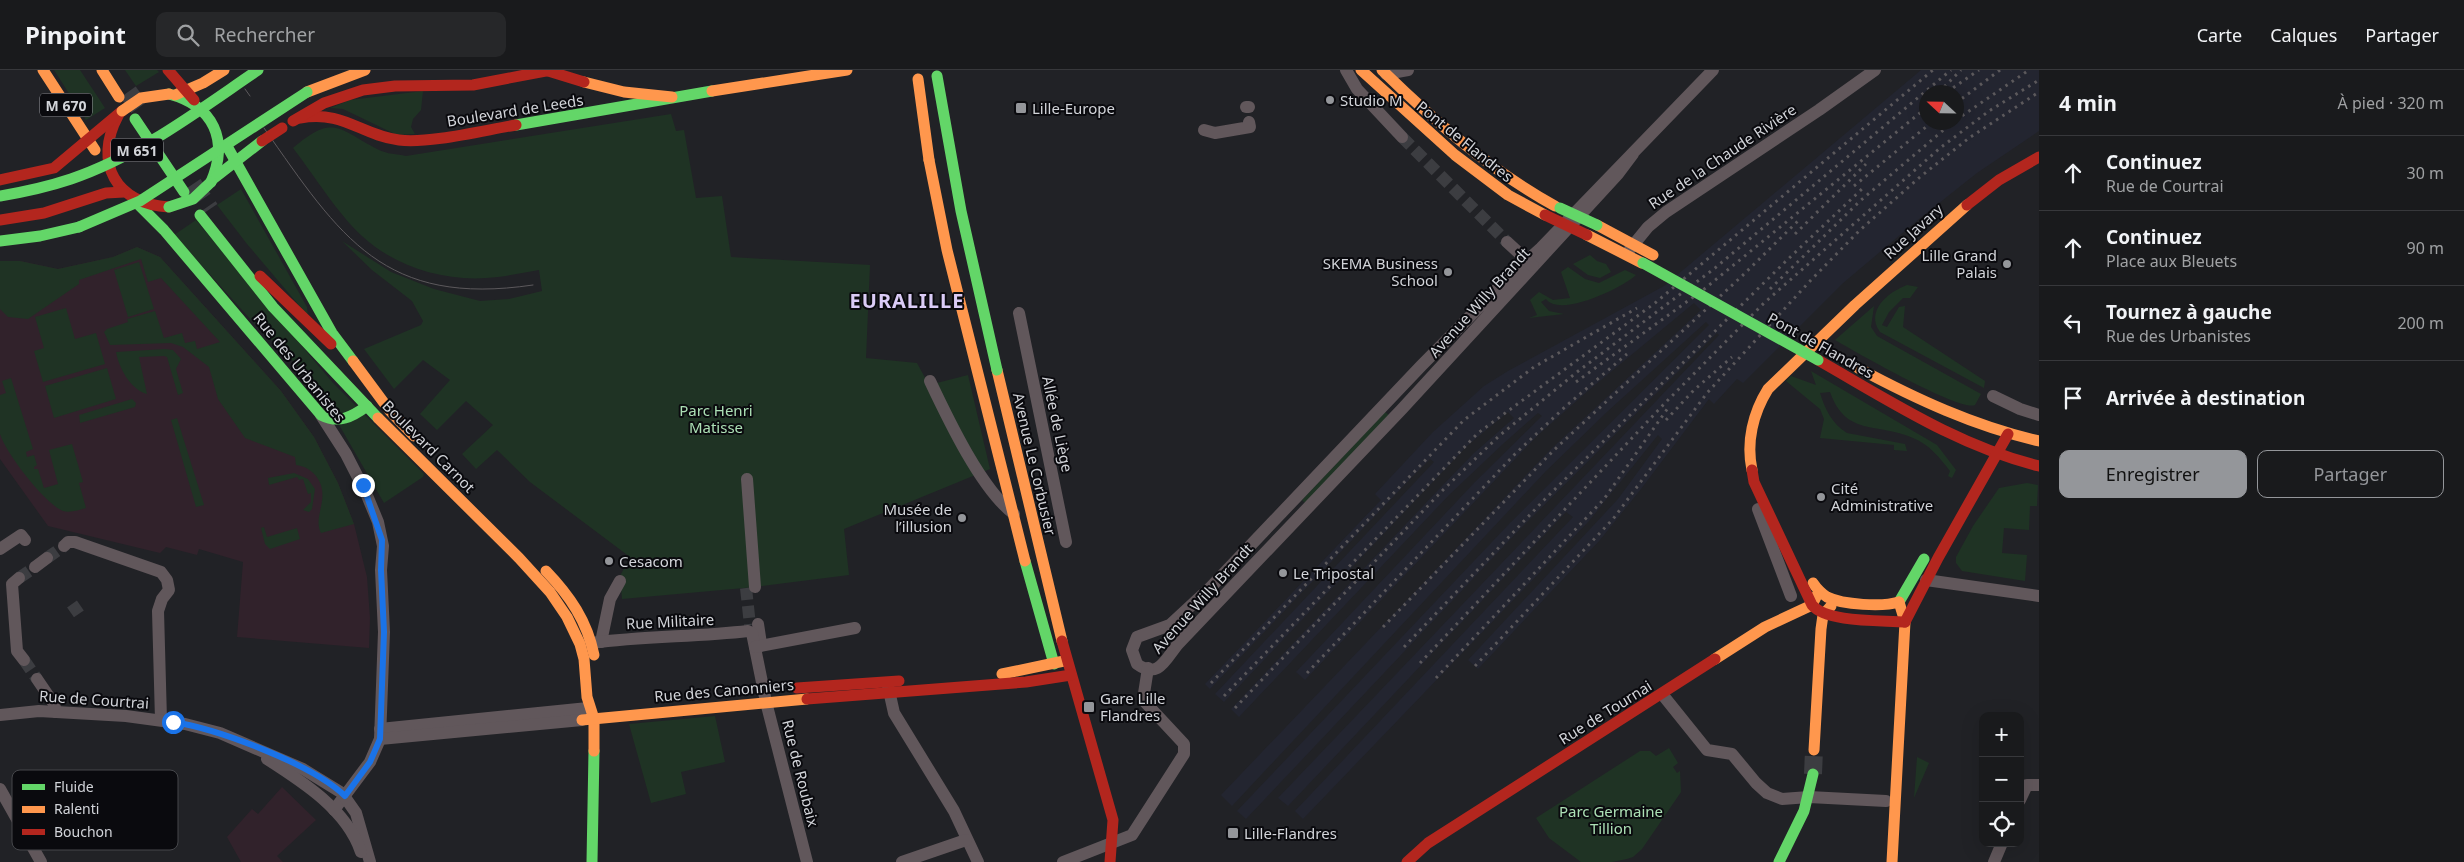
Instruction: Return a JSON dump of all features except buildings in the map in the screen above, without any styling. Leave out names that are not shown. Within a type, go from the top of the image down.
[{"type":"main road","name":"M 670","points":[[44,70],[109,169]]},
{"type":"main road","name":"M 670","points":[[102,70],[124,94],[115,70]]},
{"type":"main road","points":[[107,129],[106,151],[109,169],[124,192],[134,200],[147,206],[162,208],[190,201],[201,193],[211,182],[219,158],[219,143],[216,129],[202,109],[177,93],[168,70]]},
{"type":"main road","points":[[0,180],[34,174],[54,168],[89,140],[107,129],[122,111],[141,98],[177,93],[224,70]]},
{"type":"main road","name":"M 651","points":[[0,196],[48,187],[102,168],[156,138],[258,70]]},
{"type":"main road","name":"M 651","points":[[0,241],[40,236],[79,227],[140,201],[307,92],[365,70]]},
{"type":"main road","points":[[350,75],[376,70]]},
{"type":"main road","points":[[545,70],[624,92],[672,97]]},
{"type":"main road","points":[[293,121],[324,103],[363,90],[395,86],[473,85],[551,70]]},
{"type":"main road","name":"Boulevard de Leeds","points":[[211,182],[236,159],[262,141],[293,121],[314,115],[337,116],[387,139],[412,141],[589,113],[672,97],[848,70]]},
{"type":"main road","name":"Pont de Flandres","points":[[1361,70],[1455,155],[1508,195],[1587,235],[1630,249]]},
{"type":"main road","name":"Pont de Flandres","points":[[1384,72],[1432,116],[1524,188],[1555,206],[1597,225],[1630,249],[1643,263],[1933,426],[1991,454],[2039,466]]},
{"type":"main road","name":"Avenue Le Corbusier","points":[[936,73],[961,211],[997,370],[1067,660],[1113,820],[1110,862]]},
{"type":"main road","points":[[917,75],[937,209],[1031,586],[1054,664]]},
{"type":"main road","points":[[139,116],[188,188]]},
{"type":"main road","name":"Boulevard Carnot","points":[[216,129],[236,159],[314,305],[357,369],[390,411],[425,447]]},
{"type":"main road","name":"Rue Javary","points":[[1823,615],[1812,605],[1754,482],[1750,462],[1750,448],[1754,417],[1762,398],[1775,381],[1817,341],[1978,195],[1999,180],[2039,158]]},
{"type":"main road","name":"Rue Javary","points":[[1817,341],[1897,280],[2003,190],[2039,167]]},
{"type":"main road","points":[[0,220],[44,213],[106,193],[124,192]]},
{"type":"main road","name":"Rue des Urbanistes","points":[[134,200],[164,230],[321,415]]},
{"type":"main road","name":"Boulevard Carnot","points":[[357,369],[264,281],[205,212],[235,263],[274,310],[333,374],[449,486],[550,592],[571,623],[580,643],[591,714]]},
{"type":"main road","points":[[1630,249],[1653,255],[1731,298]]},
{"type":"main road","name":"Pont de Flandres","points":[[1800,336],[1826,351]]},
{"type":"main road","name":"Pont de Flandres","points":[[1844,360],[1921,401],[1952,415],[2003,432],[2039,440]]},
{"type":"main road","points":[[321,415],[330,421],[337,421],[356,414],[363,403]]},
{"type":"main road","points":[[1905,622],[2003,432]]},
{"type":"main road","name":"Rue Javary","points":[[1750,448],[1761,481],[1790,542],[1818,592]]},
{"type":"main road","points":[[1812,605],[1818,592],[1827,598],[1838,601],[1893,604],[1899,602],[1991,454]]},
{"type":"main road","name":"Boulevard Carnot","points":[[443,466],[559,584],[584,620],[596,643],[596,668],[591,714],[592,862]]},
{"type":"main road","points":[[1814,750],[1823,615],[1829,607],[1838,601]]},
{"type":"main road","points":[[1892,862],[1905,622],[1899,602]]},
{"type":"main road","name":"Rue de Tournai","points":[[1402,861],[1765,627],[1812,605]]},
{"type":"main road","points":[[1823,615],[1905,622]]},
{"type":"main road","name":"Rue des Canonniers","points":[[591,714],[998,675],[1067,660]]},
{"type":"main road","name":"Rue des Canonniers","points":[[765,697],[782,689],[1034,682],[1071,675]]},
{"type":"main road","points":[[1779,862],[1798,826],[1809,797],[1813,774]]},
{"type":"street","points":[[1346,70],[1357,89],[1402,137]]},
{"type":"street","points":[[1384,72],[1408,70]]},
{"type":"street","name":"Avenue Willy Brandt","points":[[1530,264],[1422,366],[1211,587],[1170,625],[1137,638],[1132,648],[1133,657],[1139,665],[1157,668],[1163,665],[1178,644],[1409,402],[1530,264],[1714,70]]},
{"type":"street","name":"Rue de la Chaude Rivière","points":[[1819,110],[1862,70]]},
{"type":"street","name":"Rue de la Chaude Rivière","points":[[1630,249],[1666,212],[1819,110],[1875,70]]},
{"type":"street","points":[[1204,130],[1215,133],[1250,127],[1249,122]]},
{"type":"street","points":[[1507,242],[1530,264]]},
{"type":"street","name":"Allée de Liège","points":[[1019,313],[1066,542]]},
{"type":"street","points":[[930,381],[980,474],[1001,504],[1014,514]]},
{"type":"street","points":[[1993,396],[2020,409],[2039,415]]},
{"type":"street","name":"Rue des Urbanistes","points":[[321,415],[360,480],[382,540],[381,570],[384,632],[380,734],[370,762],[334,810]]},
{"type":"street","points":[[746,479],[751,585]]},
{"type":"street","points":[[1758,509],[1791,596]]},
{"type":"street","points":[[0,549],[23,537]]},
{"type":"street","points":[[64,546],[68,542],[75,542],[161,572],[167,580],[169,590],[162,599],[158,611],[161,720]]},
{"type":"street","points":[[36,567],[47,558]]},
{"type":"street","points":[[19,578],[12,584],[17,651],[24,660]]},
{"type":"street","points":[[1926,580],[2039,596]]},
{"type":"street","points":[[596,643],[610,599],[620,581]]},
{"type":"street","name":"Rue Militaire","points":[[596,643],[752,627]]},
{"type":"street","name":"Rue de Roubaix","points":[[752,627],[758,647],[765,697],[807,862]]},
{"type":"street","points":[[758,647],[855,628]]},
{"type":"street","points":[[1063,862],[1134,834],[1185,751],[1184,744],[1143,700],[1148,668]]},
{"type":"street","points":[[37,679],[54,704],[56,712]]},
{"type":"street","points":[[888,687],[894,713],[954,811],[978,862]]},
{"type":"street","points":[[1662,694],[1708,750],[1732,754],[1756,784],[1767,793],[1782,799],[1809,797],[1886,801]]},
{"type":"street","name":"Rue de Courtrai","points":[[0,714],[23,711],[56,712],[161,720],[220,733],[233,738]]},
{"type":"street","name":"Rue des Canonniers","points":[[380,734],[591,714]]},
{"type":"street","points":[[233,738],[303,769],[345,796],[359,821],[370,862]]},
{"type":"street","points":[[233,738],[292,776],[334,810],[354,833],[364,862]]},
{"type":"street","points":[[2024,791],[2027,785],[2039,785]]},
{"type":"street","points":[[0,789],[12,810]]},
{"type":"street","points":[[902,862],[966,840]]},
{"type":"street","points":[[1994,862],[2000,847]]},
{"type":"street","points":[[35,850],[42,862]]},
{"type":"shaded area","points":[[1921,70],[2039,70],[2039,131],[1977,173],[1842,284],[1743,383],[1737,379],[1714,404],[1709,399],[1600,540],[1478,669],[1468,660],[1618,499],[1662,439],[1658,435],[1589,521],[1303,819],[1295,811],[1573,517],[1566,512],[1288,806],[1278,798],[1719,335],[1717,333],[1521,528],[1246,819],[1237,811],[1510,523],[1709,325],[1706,322],[1608,411],[1546,471],[1232,806],[1221,795],[1552,448],[1701,310],[1694,303],[1537,436],[1305,680],[1296,672],[1475,482],[1542,416],[1538,413],[1449,495],[1239,717],[1231,709],[1474,453],[1514,418],[1508,412],[1467,446],[1224,702],[1215,694],[1434,462],[1430,459],[1415,474],[1210,689],[1205,684],[1381,500],[1375,494],[1433,432],[1484,386],[1664,286]]},
{"type":"shaded area","points":[[137,247],[160,257],[281,391],[314,437],[338,483],[354,524],[367,577],[370,618],[369,648],[237,637],[243,562],[199,549],[197,555],[166,547],[160,553],[48,526],[0,459],[0,261],[20,261],[58,269],[113,257]]},
{"type":"shaded area","points":[[282,787],[316,820],[277,856],[283,862],[241,862],[227,837],[252,809],[258,814]]},
{"type":"green space","points":[[54,70],[80,70],[105,108],[86,120]]},
{"type":"green space","points":[[125,70],[157,70],[159,72],[136,86]]},
{"type":"green space","points":[[423,91],[421,110],[413,119],[411,127],[415,134],[397,135],[343,109],[330,108],[350,100]]},
{"type":"green space","name":"Parc Henri Matisse","points":[[671,114],[676,131],[684,130],[696,198],[722,196],[731,257],[870,265],[866,358],[917,363],[929,385],[968,375],[990,469],[844,529],[849,575],[755,587],[622,599],[620,576],[630,557],[530,482],[497,450],[476,469],[462,454],[493,425],[466,401],[437,430],[420,414],[450,380],[423,360],[394,389],[364,349],[421,325],[423,321],[412,301],[372,270],[342,241],[391,272],[434,289],[480,301],[509,299],[542,291],[539,270],[499,277],[453,277],[419,269],[389,256],[375,247],[353,227],[293,148],[318,131],[336,128],[382,151],[406,156]]},
{"type":"green space","points":[[241,189],[307,307],[308,316],[247,244],[217,205]]},
{"type":"green space","points":[[196,220],[333,383],[424,474],[423,477],[384,503],[315,383],[252,321],[174,235]]},
{"type":"green space","points":[[137,247],[160,257],[281,391],[314,437],[338,483],[354,524],[321,533],[319,520],[322,491],[316,476],[307,468],[296,465],[295,457],[245,438],[218,399],[209,367],[183,347],[171,343],[110,345],[104,332],[107,329],[128,322],[127,319],[155,311],[164,338],[182,333],[185,343],[195,341],[197,349],[220,342],[161,278],[148,282],[141,259],[79,280],[79,284],[28,319],[8,317],[0,309],[0,261],[20,261],[58,269],[113,257]]},
{"type":"green space","points":[[1590,255],[1597,261],[1606,264],[1611,272],[1600,278],[1588,275],[1573,264]]},
{"type":"green space","points":[[139,262],[154,309],[128,317],[114,270]]},
{"type":"green space","points":[[1568,267],[1585,279],[1599,283],[1625,270],[1636,275],[1618,287],[1577,303],[1553,304],[1546,299],[1541,302],[1549,311],[1564,314],[1529,318],[1537,315],[1530,300],[1539,292],[1553,300],[1570,298],[1561,272]]},
{"type":"green space","points":[[1907,285],[1918,287],[1910,298],[1903,298],[1889,312],[1882,325],[1887,327],[1899,307],[1905,306],[1903,327],[1985,381],[1984,388],[1880,332],[1875,317],[1881,303],[1893,292]]},
{"type":"green space","points":[[1874,306],[1871,327],[1877,336],[1981,394],[1975,405],[1965,405],[1929,390],[1835,340]]},
{"type":"green space","points":[[66,308],[75,339],[96,333],[105,364],[43,382],[34,351],[44,348],[35,317]]},
{"type":"green space","points":[[173,350],[181,359],[176,369],[183,393],[178,395],[167,357],[164,356],[139,357],[147,394],[135,388],[126,377],[116,352]]},
{"type":"green space","points":[[107,368],[116,399],[54,418],[45,386]]},
{"type":"green space","points":[[1811,371],[1937,445],[1956,470],[1952,478],[1948,476],[1950,471],[1942,461],[1924,444],[1900,433],[1864,426],[1854,422],[1845,416],[1837,406],[1830,392],[1820,393],[1824,405],[1837,425],[1847,433],[1905,444],[1907,451],[1894,450],[1894,445],[1820,438],[1824,419],[1820,409],[1786,381],[1791,376],[1816,385]]},
{"type":"green space","points":[[11,378],[33,449],[26,452],[27,457],[34,455],[37,465],[34,469],[38,469],[44,488],[58,484],[49,450],[72,444],[83,482],[79,483],[86,508],[66,512],[55,506],[36,488],[9,453],[0,434],[0,395],[6,393],[2,381]]},
{"type":"green space","points":[[132,399],[136,403],[135,407],[80,423],[79,415]]},
{"type":"green space","points":[[1385,412],[1390,416],[1306,504],[1302,500]]},
{"type":"green space","points":[[177,418],[204,505],[196,507],[171,420]]},
{"type":"green space","points":[[294,473],[308,479],[315,489],[312,509],[309,512],[303,510],[311,502],[311,493],[308,494],[303,479],[299,480],[297,477],[269,485],[268,478]]},
{"type":"green space","points":[[2027,483],[2038,485],[2037,506],[2030,506],[2029,530],[2004,528],[2002,553],[2027,555],[2025,581],[1962,571],[1956,563],[1956,557],[1973,526],[1999,488]]},
{"type":"green space","points":[[264,527],[267,537],[297,528],[300,539],[270,549],[265,544],[261,528]]},
{"type":"green space","points":[[715,716],[725,762],[681,772],[686,794],[651,803],[629,724]]},
{"type":"green space","name":"Parc Germaine Tillion","points":[[1669,748],[1678,763],[1673,767],[1677,773],[1680,771],[1681,792],[1642,849],[1633,857],[1612,862],[1581,862],[1549,838],[1536,818],[1640,751],[1650,751],[1656,756]]},
{"type":"green space","points":[[1917,757],[1929,763],[1914,798]]},
{"type":"tunnel","points":[[128,92],[143,113]]},
{"type":"tunnel","points":[[1402,137],[1507,242]]},
{"type":"tunnel","points":[[193,184],[210,209]]},
{"type":"tunnel","points":[[47,558],[64,546]]},
{"type":"tunnel","points":[[19,578],[35,567]]},
{"type":"tunnel","points":[[746,588],[750,625]]},
{"type":"tunnel","points":[[72,604],[79,614]]},
{"type":"tunnel","points":[[24,660],[37,679]]},
{"type":"tunnel","points":[[1813,774],[1814,750]]},
{"type":"tram line","points":[[245,89],[250,96]]},
{"type":"tram line","points":[[264,128],[318,202],[344,232],[372,256],[403,274],[439,285],[482,289],[533,285]]},
{"type":"railway","points":[[1224,696],[1478,433],[1655,303],[1933,70]]},
{"type":"railway","points":[[1235,708],[1443,490],[1499,436],[1577,372],[1715,268],[1951,70]]},
{"type":"railway","points":[[1946,85],[1961,70]]},
{"type":"railway","points":[[1957,85],[1979,70]]},
{"type":"railway","points":[[1964,97],[2000,70]]},
{"type":"railway","points":[[1964,115],[2029,70]]},
{"type":"railway","points":[[1420,663],[1665,403],[1764,303],[1940,148],[1989,111],[2039,80]]},
{"type":"railway","points":[[1475,666],[1613,519],[1707,393],[1859,231],[1920,177],[1969,138],[2039,92]]},
{"type":"railway","points":[[1576,382],[1703,290],[1919,114]]},
{"type":"railway","points":[[1854,186],[1922,130]]},
{"type":"railway","points":[[1770,289],[1860,201],[1944,130]]},
{"type":"railway","points":[[1795,234],[1866,164]]},
{"type":"railway","points":[[1404,647],[1544,500],[1785,262],[1863,188]]},
{"type":"railway","points":[[1383,627],[1554,450],[1742,276],[1799,220]]},
{"type":"railway","points":[[1211,683],[1464,420],[1534,367],[1637,308]]},
{"type":"railway","points":[[1307,673],[1515,454],[1566,406],[1627,354]]},
{"type":"railway","points":[[1666,420],[1694,390],[1732,357]]},
{"type":"railway","points":[[1436,678],[1604,499],[1668,408]]},
{"type":"traffic: fast","points":[[0,196],[62,182],[121,158],[168,131],[258,70]]},
{"type":"traffic: fast","points":[[937,76],[961,211],[997,370]]},
{"type":"traffic: fast","points":[[516,125],[712,91]]},
{"type":"traffic: fast","points":[[79,227],[140,201],[307,92]]},
{"type":"traffic: fast","points":[[169,94],[197,107],[207,116],[214,127],[218,152],[211,182]]},
{"type":"traffic: fast","points":[[135,119],[184,192]]},
{"type":"traffic: fast","points":[[213,179],[262,141]]},
{"type":"traffic: fast","points":[[228,148],[332,333],[353,361]]},
{"type":"traffic: fast","points":[[169,207],[193,199],[211,182]]},
{"type":"traffic: fast","points":[[134,200],[164,230],[321,415],[340,419],[351,416],[367,406]]},
{"type":"traffic: fast","points":[[1560,208],[1597,225]]},
{"type":"traffic: fast","points":[[200,215],[273,307],[378,418]]},
{"type":"traffic: fast","points":[[0,241],[40,236],[79,227]]},
{"type":"traffic: fast","points":[[1643,263],[1818,360]]},
{"type":"traffic: fast","points":[[1899,602],[1924,559]]},
{"type":"traffic: fast","points":[[1025,561],[1054,664]]},
{"type":"traffic: fast","points":[[592,862],[594,751]]},
{"type":"traffic: fast","points":[[1779,862],[1804,811],[1813,774]]},
{"type":"traffic: slow","points":[[43,70],[95,150]]},
{"type":"traffic: slow","points":[[102,70],[119,97]]},
{"type":"traffic: slow","points":[[175,95],[203,83],[224,70]]},
{"type":"traffic: slow","points":[[307,92],[365,70]]},
{"type":"traffic: slow","points":[[712,91],[847,70]]},
{"type":"traffic: slow","points":[[1361,70],[1455,155],[1508,195],[1545,215]]},
{"type":"traffic: slow","points":[[1382,70],[1464,144],[1509,178],[1555,206]]},
{"type":"traffic: slow","points":[[918,79],[929,160]]},
{"type":"traffic: slow","points":[[584,82],[624,92],[672,97]]},
{"type":"traffic: slow","points":[[122,111],[141,98],[169,94]]},
{"type":"traffic: slow","points":[[929,160],[947,250],[1025,561]]},
{"type":"traffic: slow","points":[[1752,470],[1750,438],[1758,408],[1768,389],[1855,305],[1967,205]]},
{"type":"traffic: slow","points":[[1597,225],[1653,255]]},
{"type":"traffic: slow","points":[[1587,235],[1642,263]]},
{"type":"traffic: slow","points":[[353,361],[390,411],[414,436]]},
{"type":"traffic: slow","points":[[1858,368],[1946,411],[1991,428],[2039,441]]},
{"type":"traffic: slow","points":[[997,370],[1062,641]]},
{"type":"traffic: slow","points":[[378,418],[519,558],[550,592],[567,617],[580,644],[584,659],[587,697],[594,719],[594,751]]},
{"type":"traffic: slow","points":[[546,571],[563,590],[582,620],[594,655]]},
{"type":"traffic: slow","points":[[1813,583],[1827,597],[1843,602],[1873,605],[1899,602]]},
{"type":"traffic: slow","points":[[1715,659],[1765,627],[1812,605],[1817,595]]},
{"type":"traffic: slow","points":[[1892,862],[1905,622],[1899,602]]},
{"type":"traffic: slow","points":[[1814,750],[1821,629],[1823,615],[1831,606]]},
{"type":"traffic: slow","points":[[1002,674],[1064,661]]},
{"type":"traffic: slow","points":[[582,720],[807,699]]},
{"type":"traffic: jam","points":[[168,70],[194,100]]},
{"type":"traffic: jam","points":[[545,70],[584,82]]},
{"type":"traffic: jam","points":[[293,121],[324,103],[363,90],[395,86],[473,85],[551,70]]},
{"type":"traffic: jam","points":[[0,180],[54,168],[122,111]]},
{"type":"traffic: jam","points":[[118,116],[111,133],[108,150],[109,165],[114,178],[123,189],[135,198],[151,204],[169,207]]},
{"type":"traffic: jam","points":[[300,118],[329,117],[385,137],[411,141],[457,136],[516,125]]},
{"type":"traffic: jam","points":[[262,141],[282,128]]},
{"type":"traffic: jam","points":[[1967,205],[1999,180],[2039,157]]},
{"type":"traffic: jam","points":[[0,220],[44,213],[106,193],[124,192]]},
{"type":"traffic: jam","points":[[1545,215],[1587,235]]},
{"type":"traffic: jam","points":[[260,276],[331,344]]},
{"type":"traffic: jam","points":[[1818,360],[1925,421],[1952,434],[1980,447],[2039,466]]},
{"type":"traffic: jam","points":[[1905,622],[1938,558],[2008,434]]},
{"type":"traffic: jam","points":[[1752,470],[1754,482],[1812,605],[1819,611],[1842,618],[1905,622]]},
{"type":"traffic: jam","points":[[1062,641],[1113,820],[1110,862]]},
{"type":"traffic: jam","points":[[1407,862],[1428,843],[1715,659]]},
{"type":"traffic: jam","points":[[807,699],[1026,682],[1071,675]]},
{"type":"traffic: jam","points":[[797,688],[899,681]]},
{"type":"place","name":"Studio M","points":[[1330,100]]},
{"type":"place","name":"Lille-Europe","points":[[1021,108]]},
{"type":"place","name":"Lille Grand Palais","points":[[2007,264]]},
{"type":"place","name":"SKEMA Business School","points":[[1448,272]]},
{"type":"place","name":"Cité Administrative","points":[[1821,497]]},
{"type":"place","name":"Musée de l’illusion","points":[[962,518]]},
{"type":"place","name":"Cesacom","points":[[609,561]]},
{"type":"place","name":"Le Tripostal","points":[[1283,573]]},
{"type":"place","name":"Gare Lille Flandres","points":[[1089,707]]},
{"type":"place","name":"Lille-Flandres","points":[[1233,833]]},
{"type":"district","name":"EURALILLE","points":[[907,300]]},
{"type":"route","points":[[173,722],[220,733],[268,753],[303,769],[334,787],[345,796],[370,762],[380,739],[384,632],[381,570],[383,551],[378,522],[363,485]]}]
